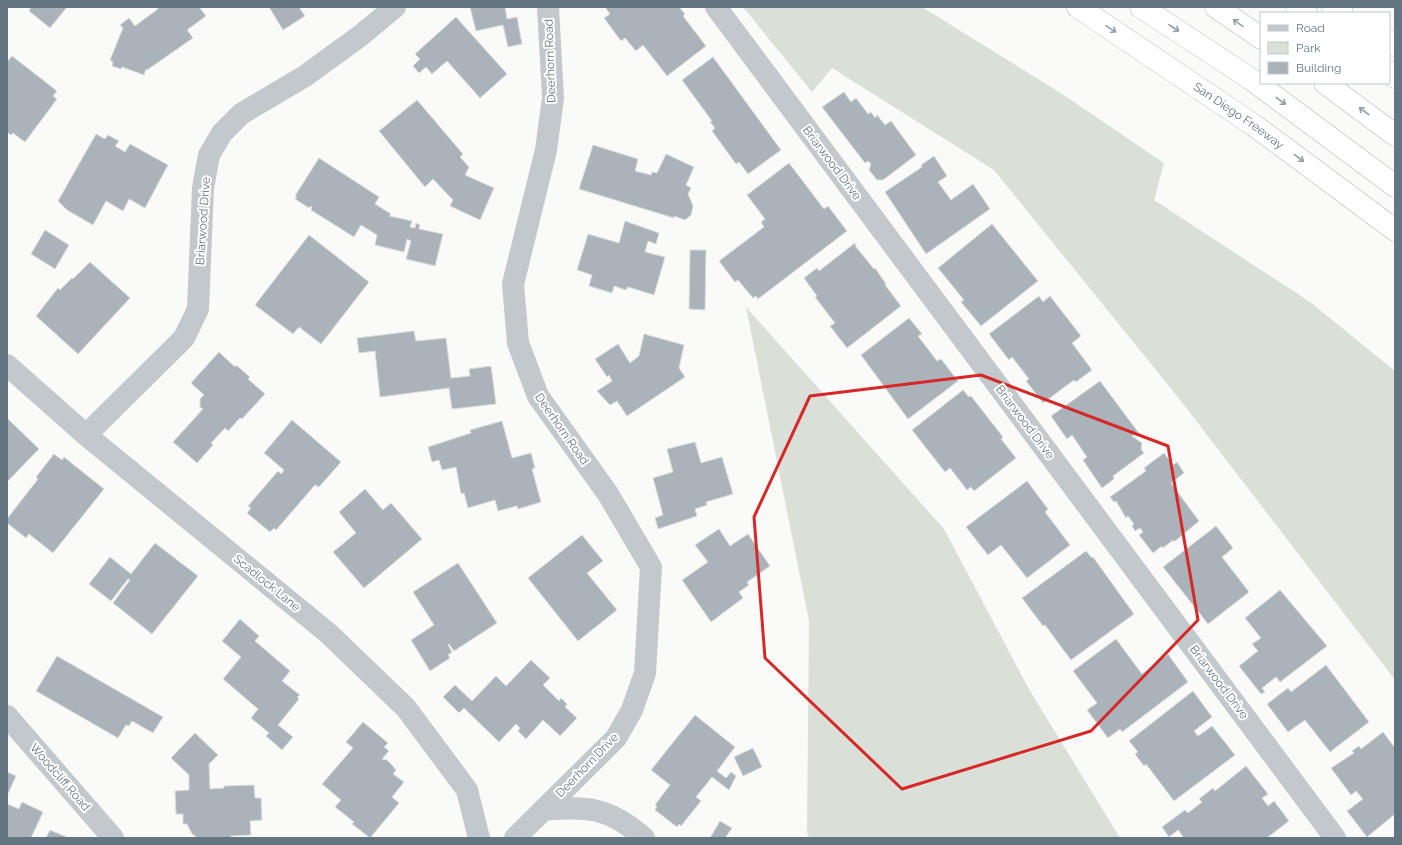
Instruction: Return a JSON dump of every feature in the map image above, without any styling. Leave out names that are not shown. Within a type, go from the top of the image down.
[{"type":"highway","name":"San Diego Freeway","points":[[1078,7],[1255,126],[1395,230]]},
{"type":"highway","points":[[1141,7],[1251,79],[1395,186]]},
{"type":"highway","points":[[1216,7],[1260,37]]},
{"type":"highway","points":[[1326,84],[1395,135]]},
{"type":"street","name":"Briarwood Drive","points":[[86,435],[184,338],[198,309],[203,188],[209,155],[222,133],[241,114],[305,76],[360,36],[395,7]]},
{"type":"street","name":"Deerhorn Road","points":[[548,7],[553,98],[546,150],[513,284],[518,343],[538,396],[608,494],[651,567],[646,673]]},
{"type":"street","name":"Briarwood Drive","points":[[716,7],[1335,838]]},
{"type":"street","name":"Scadlock Lane","points":[[7,365],[86,435],[328,633],[406,708],[466,790],[479,838]]},
{"type":"street","name":"Deerhorn Drive","points":[[514,838],[616,738],[632,710],[646,673]]},
{"type":"street","name":"Woodcliff Road","points":[[7,716],[113,838]]},
{"type":"street","name":"Deerhorn Drive","points":[[543,810],[574,807],[604,812],[620,819],[644,838]]},
{"type":"highlighted area","points":[[981,375],[1168,446],[1198,620],[1091,731],[902,789],[765,658],[754,517],[810,396]]},
{"type":"green space","points":[[743,7],[922,7],[1059,92],[1164,163],[1154,200],[1310,302],[1395,371],[1395,680],[1181,401],[994,170],[832,68],[812,92]]},
{"type":"green space","points":[[746,307],[944,529],[1030,691],[1120,838],[809,838],[807,832],[809,621]]},
{"type":"building","points":[[31,7],[67,7],[50,28],[29,11]]},
{"type":"building","points":[[157,7],[199,7],[206,16],[187,30],[193,38],[147,70],[146,69],[144,75],[122,67],[121,69],[112,66],[113,62],[110,60],[123,28],[120,25],[129,18],[135,26],[158,9]]},
{"type":"building","points":[[269,7],[299,7],[305,16],[283,30]]},
{"type":"building","points":[[470,7],[505,7],[507,19],[517,17],[522,44],[508,47],[503,25],[476,31]]},
{"type":"building","points":[[605,7],[679,7],[685,14],[683,16],[706,46],[667,76],[643,45],[636,51],[625,38],[621,41],[604,18],[610,14]]},
{"type":"building","points":[[456,17],[507,74],[480,98],[447,61],[432,74],[426,67],[419,73],[413,66],[420,59],[415,54]]},
{"type":"building","points":[[12,56],[57,91],[53,96],[57,99],[25,142],[13,133],[11,135],[7,132],[7,62]]},
{"type":"building","points":[[713,57],[781,150],[748,174],[739,162],[736,164],[712,131],[715,128],[710,122],[712,121],[682,80]]},
{"type":"building","points":[[844,92],[851,102],[856,98],[868,114],[871,112],[875,118],[877,115],[885,125],[891,121],[916,155],[883,180],[877,180],[869,170],[871,164],[868,161],[865,163],[822,107]]},
{"type":"building","points":[[417,100],[463,154],[460,157],[469,167],[465,175],[494,188],[480,220],[450,206],[453,200],[433,179],[425,187],[379,131]]},
{"type":"building","points":[[96,134],[105,139],[108,135],[119,141],[115,146],[125,152],[130,144],[168,165],[145,208],[129,199],[123,211],[106,201],[93,225],[67,210],[58,201]]},
{"type":"building","points":[[593,145],[638,159],[635,171],[651,175],[652,172],[657,173],[666,154],[694,167],[686,185],[691,188],[688,194],[693,206],[691,215],[685,220],[674,216],[674,218],[579,189]]},
{"type":"building","points":[[934,156],[947,176],[938,182],[951,200],[973,184],[990,209],[926,254],[885,192],[922,167],[921,165]]},
{"type":"building","points":[[319,158],[379,197],[375,204],[391,214],[389,216],[412,221],[410,227],[415,228],[416,223],[420,225],[419,229],[443,234],[435,266],[406,259],[411,241],[407,239],[404,252],[375,245],[377,235],[361,225],[354,237],[311,210],[311,206],[309,208],[295,199],[297,197],[295,196]]},
{"type":"building","points":[[789,163],[824,209],[828,206],[847,231],[758,299],[756,296],[753,298],[738,280],[735,282],[719,261],[764,227],[761,222],[765,219],[747,195]]},
{"type":"building","points":[[625,221],[659,233],[656,244],[648,241],[645,252],[665,257],[654,295],[628,287],[626,290],[614,286],[612,293],[589,286],[592,275],[577,270],[588,234],[619,243]]},
{"type":"building","points":[[992,224],[1038,281],[981,326],[961,302],[964,300],[938,268]]},
{"type":"building","points":[[45,230],[69,245],[55,269],[31,254]]},
{"type":"building","points":[[309,235],[369,282],[321,344],[299,327],[293,334],[255,305]]},
{"type":"building","points":[[855,243],[856,247],[874,269],[875,268],[886,284],[885,285],[901,306],[847,348],[830,326],[835,323],[815,297],[817,296],[804,278],[817,268],[819,271]]},
{"type":"building","points":[[690,250],[706,250],[705,310],[689,309]]},
{"type":"building","points":[[90,262],[130,298],[78,354],[36,316],[58,288],[60,290]]},
{"type":"building","points":[[1039,296],[1043,302],[1050,296],[1081,336],[1072,343],[1092,370],[1076,382],[1074,380],[1043,403],[1026,381],[1029,379],[1012,357],[1009,360],[989,334]]},
{"type":"building","points":[[909,318],[922,334],[918,336],[937,361],[941,359],[958,381],[908,419],[861,355]]},
{"type":"building","points":[[414,331],[416,341],[446,338],[451,378],[470,376],[469,369],[491,366],[496,404],[452,409],[449,388],[380,397],[375,351],[359,353],[357,338]]},
{"type":"building","points":[[644,334],[684,345],[679,368],[685,377],[627,416],[617,401],[610,405],[597,391],[612,381],[609,375],[607,377],[595,359],[618,344],[630,363],[639,356]]},
{"type":"building","points":[[219,352],[235,367],[236,365],[250,377],[248,379],[265,394],[242,419],[240,418],[228,431],[225,428],[211,443],[213,445],[197,463],[173,442],[203,409],[200,407],[200,399],[204,395],[191,383]]},
{"type":"building","points":[[1100,381],[1138,432],[1132,436],[1142,443],[1141,449],[1144,453],[1113,476],[1114,479],[1102,488],[1083,460],[1087,457],[1072,435],[1067,439],[1051,416]]},
{"type":"building","points":[[963,390],[969,397],[971,396],[1003,437],[1001,439],[1016,458],[974,491],[971,487],[967,490],[950,468],[945,472],[912,430]]},
{"type":"building","points":[[7,418],[39,449],[7,482]]},
{"type":"building","points":[[292,420],[341,462],[319,487],[315,485],[276,530],[274,528],[270,532],[247,513],[251,508],[248,506],[278,471],[281,474],[284,470],[264,453]]},
{"type":"building","points":[[502,421],[512,458],[531,453],[535,468],[532,469],[541,502],[518,509],[517,506],[498,511],[495,500],[468,508],[464,493],[461,494],[456,467],[442,470],[439,460],[432,462],[428,447],[471,433],[470,430]]},
{"type":"building","points":[[695,442],[701,463],[722,457],[733,494],[706,502],[707,505],[695,509],[697,516],[658,529],[655,518],[663,515],[653,478],[673,472],[667,449]]},
{"type":"building","points":[[1164,453],[1173,465],[1177,462],[1184,473],[1171,483],[1199,521],[1174,542],[1173,540],[1163,548],[1162,546],[1153,553],[1139,535],[1143,532],[1140,528],[1135,531],[1132,526],[1134,524],[1128,516],[1126,518],[1116,501],[1114,502],[1110,497],[1146,471],[1144,468]]},
{"type":"building","points":[[54,454],[62,460],[64,457],[104,489],[53,553],[29,534],[26,538],[7,523],[7,519],[38,479],[36,477]]},
{"type":"building","points":[[1027,481],[1048,509],[1045,512],[1070,545],[1027,578],[1001,545],[988,555],[966,527]]},
{"type":"building","points":[[365,489],[383,510],[391,503],[422,539],[364,588],[333,552],[356,533],[339,512]]},
{"type":"building","points":[[1216,526],[1233,548],[1222,557],[1249,592],[1208,624],[1163,567]]},
{"type":"building","points":[[719,529],[730,546],[748,534],[770,566],[747,582],[749,585],[739,592],[743,598],[711,622],[682,580],[708,562],[695,545]]},
{"type":"building","points":[[582,535],[603,561],[587,573],[617,610],[578,641],[528,578]]},
{"type":"building","points":[[155,543],[198,576],[152,634],[113,603],[130,580],[128,579],[111,601],[89,584],[110,557],[131,574]]},
{"type":"building","points":[[1086,551],[1092,558],[1093,557],[1134,614],[1071,660],[1045,625],[1043,626],[1022,598]]},
{"type":"building","points":[[458,563],[497,623],[454,651],[449,644],[448,645],[452,652],[448,655],[450,658],[430,671],[411,640],[434,625],[413,592]]},
{"type":"building","points":[[1280,590],[1327,646],[1280,682],[1276,677],[1262,688],[1265,692],[1261,694],[1239,666],[1258,651],[1252,644],[1261,638],[1245,618]]},
{"type":"building","points":[[240,619],[259,636],[255,641],[290,671],[282,681],[300,695],[297,697],[299,699],[278,725],[293,737],[282,750],[266,736],[269,733],[251,718],[258,709],[223,679],[241,657],[222,641]]},
{"type":"building","points":[[1116,639],[1142,674],[1168,654],[1188,682],[1122,732],[1120,729],[1108,738],[1087,710],[1097,703],[1073,671]]},
{"type":"building","points":[[57,656],[163,717],[153,733],[132,721],[129,726],[126,725],[118,738],[36,691]]},
{"type":"building","points":[[531,660],[550,678],[543,685],[559,701],[561,698],[567,704],[565,707],[577,718],[560,736],[543,720],[526,739],[518,731],[520,728],[516,724],[499,742],[464,708],[459,713],[443,697],[455,685],[472,701],[496,676],[506,686]]},
{"type":"building","points":[[1326,665],[1369,722],[1330,752],[1305,720],[1288,732],[1267,704],[1288,688],[1291,692]]},
{"type":"building","points":[[1193,691],[1212,717],[1194,731],[1198,736],[1212,726],[1235,755],[1174,801],[1146,764],[1144,766],[1135,754],[1138,752],[1129,741]]},
{"type":"building","points":[[695,715],[735,747],[717,771],[726,778],[731,772],[736,776],[729,790],[712,777],[696,797],[701,801],[681,826],[679,824],[677,827],[655,810],[657,806],[655,805],[670,785],[651,770]]},
{"type":"building","points":[[363,722],[388,743],[384,747],[389,751],[382,759],[387,760],[391,764],[396,770],[393,774],[404,782],[392,797],[399,803],[370,838],[352,824],[354,822],[335,807],[341,800],[322,784],[353,748],[346,742]]},
{"type":"building","points":[[1383,732],[1395,748],[1395,814],[1367,837],[1347,811],[1363,799],[1356,791],[1351,795],[1331,768],[1354,753],[1352,751],[1359,746],[1361,749]]},
{"type":"building","points":[[195,733],[218,755],[209,764],[210,789],[224,788],[224,786],[254,785],[255,798],[261,798],[262,820],[250,821],[251,835],[231,836],[231,838],[198,838],[192,834],[187,824],[183,824],[183,814],[176,814],[175,791],[189,790],[189,775],[171,758]]},
{"type":"building","points":[[753,748],[762,767],[743,776],[734,757]]},
{"type":"building","points":[[1246,766],[1268,794],[1262,798],[1268,806],[1274,801],[1289,821],[1268,837],[1269,838],[1184,838],[1178,830],[1169,837],[1162,827],[1185,810],[1188,813],[1202,802],[1199,799],[1213,788],[1215,791]]},
{"type":"building","points":[[7,772],[16,776],[7,796]]},
{"type":"building","points":[[22,802],[43,812],[31,838],[7,838],[7,804],[19,809]]},
{"type":"building","points":[[720,821],[732,828],[725,838],[710,838]]},
{"type":"building","points":[[50,830],[69,838],[46,838]]}]
